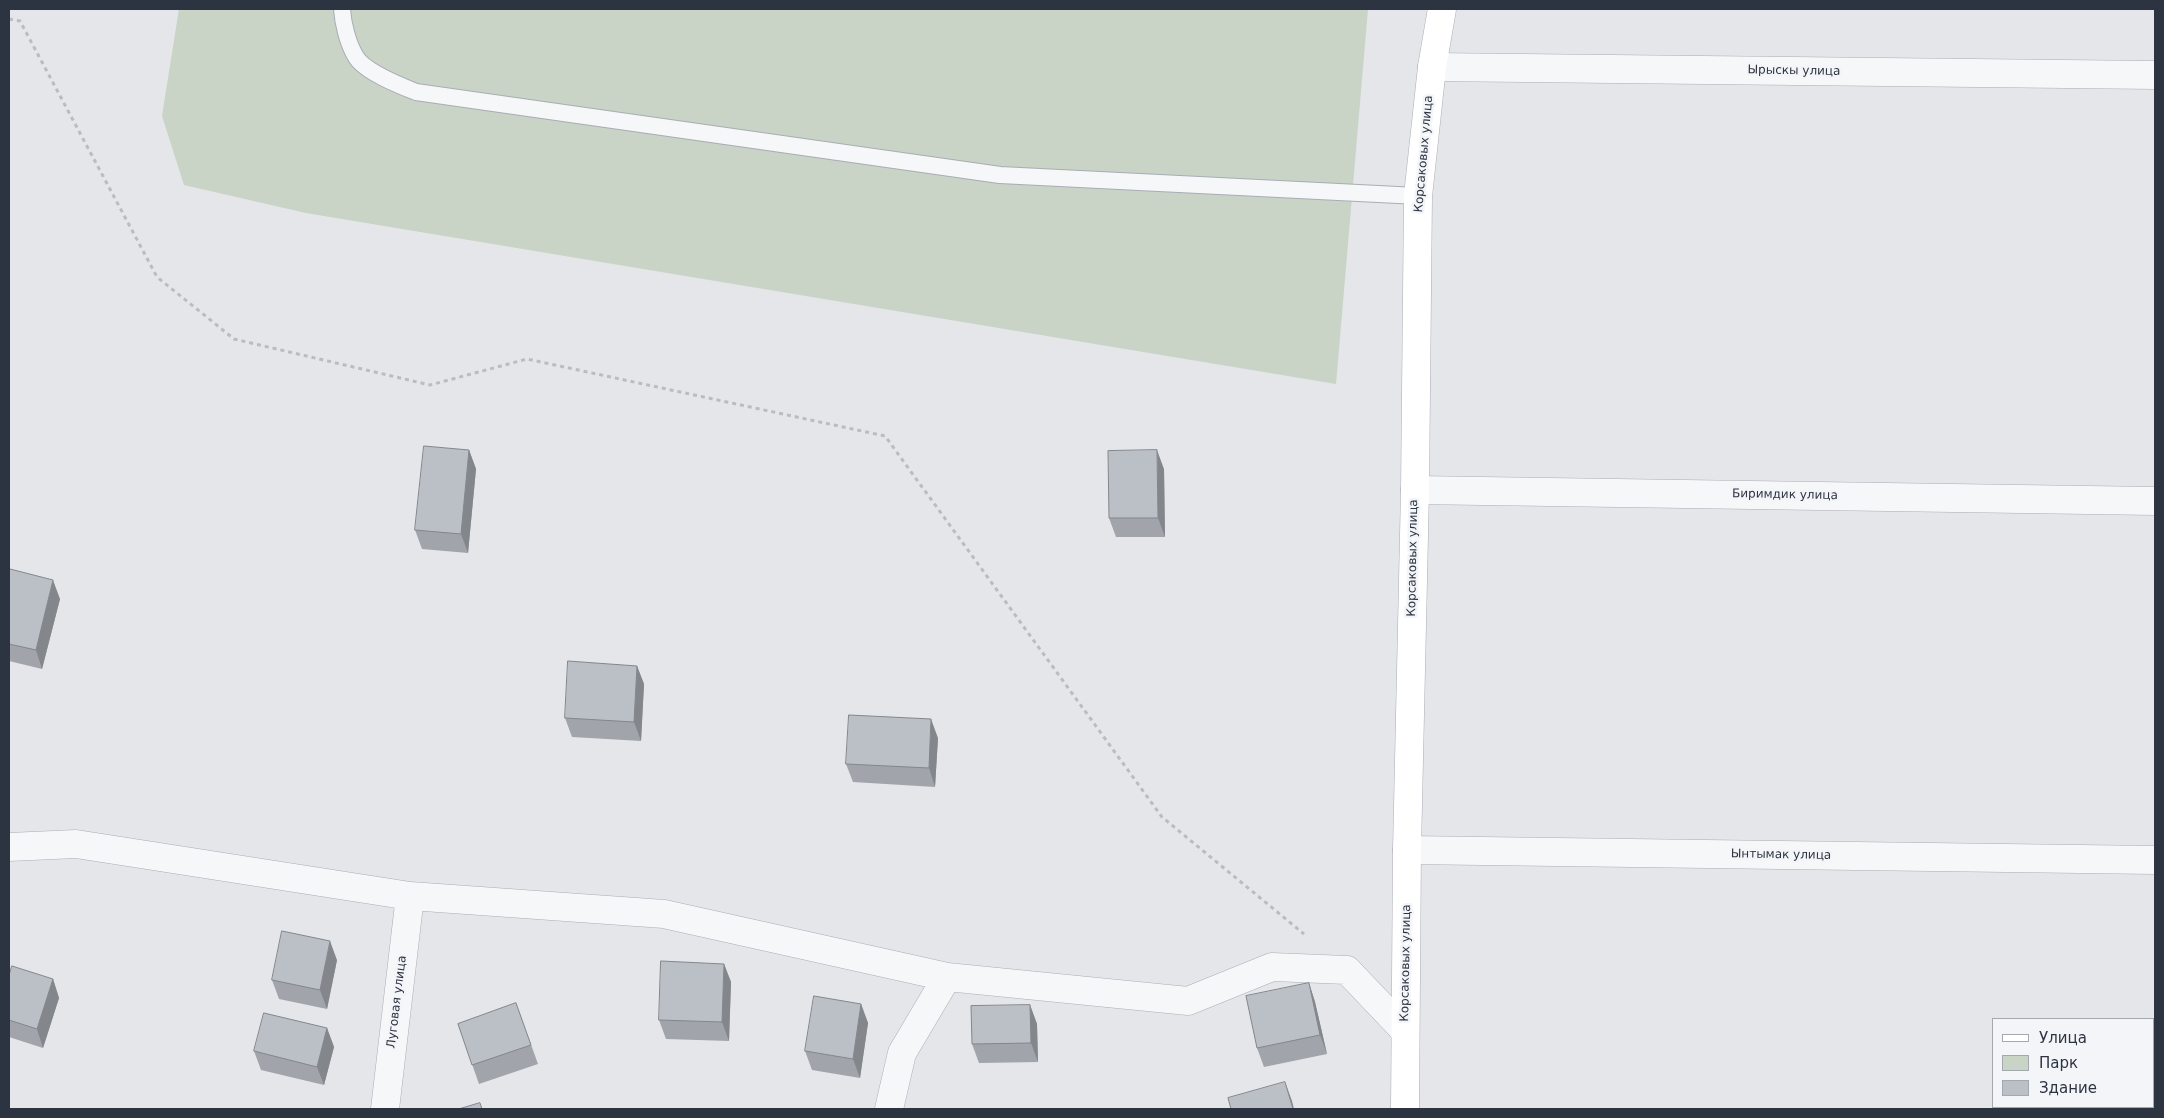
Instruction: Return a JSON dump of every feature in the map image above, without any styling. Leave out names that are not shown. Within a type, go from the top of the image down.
[{"type":"street","name":"Корсаковых улица","points":[[1405,1109],[1407,850],[1415,490],[1418,196],[1432,67],[1442,9]]},
{"type":"street","name":"Ырыскы улица","points":[[1432,67],[2155,75]]},
{"type":"street","name":"Биримдик улица","points":[[1415,490],[2155,501]]},
{"type":"street","points":[[9,847],[76,844],[410,896],[664,914],[947,977],[1188,1001],[1272,967],[1347,970],[1405,1031]]},
{"type":"street","name":"Ынтымак улица","points":[[1407,850],[2155,860]]},
{"type":"street","name":"Луговая улица","points":[[385,1109],[410,896]]},
{"type":"street","points":[[889,1109],[902,1053],[947,977]]},
{"type":"lane","points":[[342,9],[343,22],[357,59],[387,82],[416,92],[1000,175],[1418,196]]},
{"type":"path","points":[[9,19],[20,21],[157,277],[234,339],[430,385],[526,359],[885,436],[1162,817],[1309,938]]},
{"type":"green space","points":[[179,9],[1368,9],[1336,384],[306,213],[184,185],[162,116]]},
{"type":"building","points":[[424,446],[469,450],[461,534],[415,530]]},
{"type":"building","points":[[1157,450],[1158,518],[1109,518],[1108,451]]},
{"type":"building","points":[[10,569],[53,580],[36,650],[9,644]]},
{"type":"building","points":[[568,661],[637,666],[634,722],[565,718]]},
{"type":"building","points":[[849,715],[931,719],[929,768],[846,764]]},
{"type":"building","points":[[282,931],[330,941],[320,990],[272,980]]},
{"type":"building","points":[[661,961],[724,964],[722,1022],[659,1020]]},
{"type":"building","points":[[12,966],[53,979],[37,1029],[9,1020],[9,976]]},
{"type":"building","points":[[1309,983],[1320,1035],[1257,1048],[1246,996]]},
{"type":"building","points":[[814,996],[861,1004],[853,1059],[805,1051]]},
{"type":"building","points":[[516,1003],[531,1045],[472,1065],[458,1024]]},
{"type":"building","points":[[1030,1005],[1031,1043],[972,1044],[971,1006]]},
{"type":"building","points":[[264,1013],[327,1028],[317,1067],[254,1051]]},
{"type":"building","points":[[1285,1082],[1293,1109],[1231,1109],[1228,1098]]},
{"type":"building","points":[[480,1103],[482,1109],[459,1109]]}]
